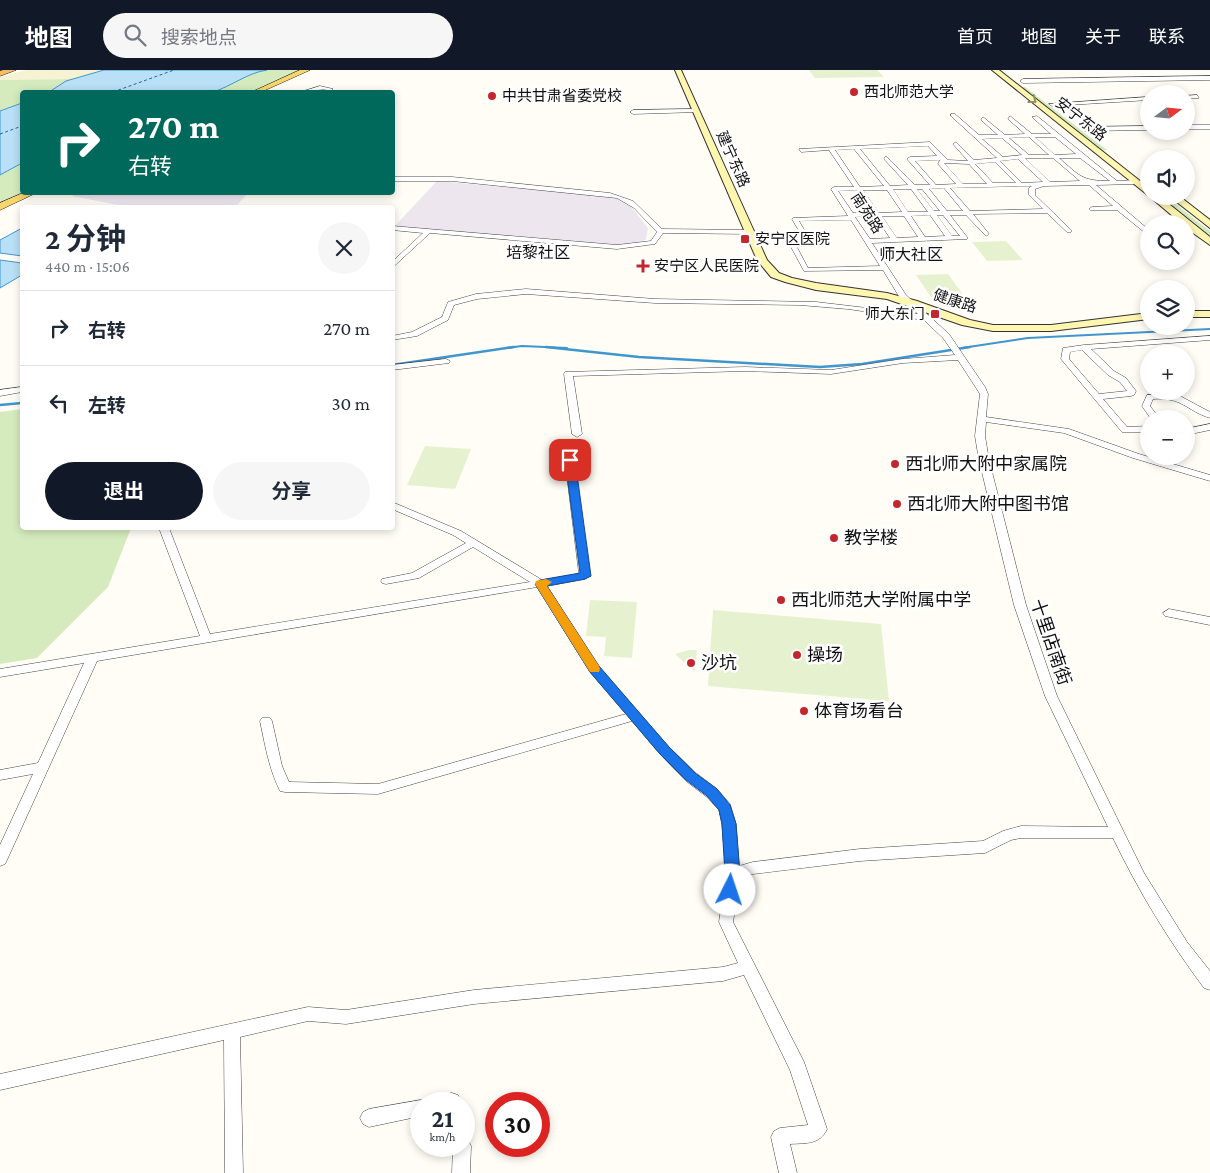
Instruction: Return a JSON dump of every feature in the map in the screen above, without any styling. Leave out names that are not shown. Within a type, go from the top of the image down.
[{"type":"highway","points":[[0,73],[7,70]]},
{"type":"highway","points":[[0,73],[12,70]]},
{"type":"main road","points":[[261,90],[306,70]]},
{"type":"main road","points":[[270,90],[315,70]]},
{"type":"main road","name":"建宁东路","points":[[678,70],[762,260]]},
{"type":"main road","name":"安宁东路","points":[[995,70],[1140,185]]},
{"type":"main road","name":"安宁东路","points":[[1008,70],[1038,93]]},
{"type":"main road","name":"安宁东路","points":[[1045,98],[1066,114]]},
{"type":"main road","name":"安宁东路","points":[[1082,126],[1099,140]]},
{"type":"main road","points":[[0,202],[20,193]]},
{"type":"main road","points":[[0,207],[27,195]]},
{"type":"main road","points":[[1164,205],[1210,242]]},
{"type":"main road","points":[[1184,205],[1210,225]]},
{"type":"main road","name":"健康路","points":[[762,260],[768,269],[784,278],[835,290],[886,296],[910,302],[956,319],[992,328],[1054,327],[1140,317]]},
{"type":"main road","points":[[1195,314],[1210,314]]},
{"type":"street","points":[[1023,81],[1210,78]]},
{"type":"street","points":[[308,90],[326,87],[331,89],[330,90]]},
{"type":"street","points":[[1052,104],[1140,99]]},
{"type":"street","points":[[633,112],[696,111]]},
{"type":"street","points":[[954,115],[978,137],[1021,185]]},
{"type":"street","points":[[1035,117],[1115,182]]},
{"type":"street","points":[[983,118],[1028,157]]},
{"type":"street","points":[[1010,118],[1081,180],[1090,183],[1140,226]]},
{"type":"street","points":[[1082,126],[1140,128]]},
{"type":"street","points":[[1195,127],[1210,126]]},
{"type":"street","points":[[978,137],[1056,135]]},
{"type":"street","points":[[801,150],[930,144],[944,159]]},
{"type":"street","points":[[956,144],[972,160],[970,162],[992,186]]},
{"type":"street","points":[[896,146],[935,187]]},
{"type":"street","points":[[856,148],[889,188],[923,239]]},
{"type":"street","points":[[831,149],[895,240]]},
{"type":"street","points":[[910,159],[944,159],[970,162],[1020,157],[1081,156]]},
{"type":"street","points":[[1020,157],[1048,184]]},
{"type":"street","points":[[886,158],[913,187],[950,238]]},
{"type":"street","points":[[944,159],[941,162],[942,164],[961,186]]},
{"type":"street","points":[[395,179],[452,179],[623,196],[631,200],[661,231],[750,232]]},
{"type":"street","points":[[860,188],[1136,182]]},
{"type":"street","points":[[1048,184],[1032,188],[1032,195],[1069,231]]},
{"type":"street","points":[[868,241],[965,238],[924,187]]},
{"type":"street","points":[[946,187],[986,234]]},
{"type":"street","name":"南苑路","points":[[860,188],[834,189],[903,296],[910,302]]},
{"type":"street","points":[[1092,209],[1119,208]]},
{"type":"street","points":[[885,268],[806,270],[787,234],[803,233],[795,219],[878,214],[1048,211]]},
{"type":"street","points":[[395,228],[618,247],[653,243],[661,231]]},
{"type":"street","points":[[395,263],[428,232]]},
{"type":"street","points":[[395,337],[414,334],[445,318],[452,304],[465,299],[520,291],[655,302],[800,303],[872,309],[928,318]]},
{"type":"street","name":"十里店南街","points":[[910,302],[928,318],[957,351],[984,394],[980,436],[984,460],[1020,605],[1051,696],[1139,877],[1182,947],[1210,983]]},
{"type":"street","points":[[1140,429],[1125,430],[1065,359],[1066,350],[1210,338]]},
{"type":"street","points":[[1084,347],[1111,373],[1123,380],[1132,391],[1140,395]]},
{"type":"street","points":[[577,434],[568,374],[745,369],[831,372],[957,351]]},
{"type":"street","points":[[395,368],[446,360]]},
{"type":"street","points":[[0,393],[20,390]]},
{"type":"street","points":[[1097,397],[1120,396],[1132,391]]},
{"type":"street","points":[[1184,400],[1210,415]]},
{"type":"street","points":[[982,419],[1066,432],[1136,456],[1210,478]]},
{"type":"street","points":[[1195,430],[1210,427]]},
{"type":"street","points":[[0,673],[585,576],[570,460]]},
{"type":"street","points":[[395,506],[456,533],[540,584],[594,669],[664,750],[691,777],[712,792],[725,808],[729,824],[733,874],[726,922],[798,1068],[818,1129],[815,1133],[780,1137],[788,1173]]},
{"type":"street","points":[[165,530],[206,638]]},
{"type":"street","points":[[386,581],[415,576],[473,543]]},
{"type":"street","points":[[1169,613],[1210,621]]},
{"type":"street","points":[[0,860],[94,657]]},
{"type":"street","points":[[266,721],[276,766],[285,787],[378,789],[635,716]]},
{"type":"street","points":[[0,775],[43,767]]},
{"type":"street","points":[[733,874],[753,868],[860,855],[985,847],[1008,835],[1021,832],[1118,833]]},
{"type":"street","points":[[0,1082],[308,1014],[346,1017],[474,997],[722,974],[748,967]]},
{"type":"street","points":[[232,1031],[234,1173]]},
{"type":"street","points":[[369,1118],[410,1110]]},
{"type":"street","points":[[461,1173],[462,1157]]},
{"type":"shaded area","points":[[27,70],[104,70],[72,79],[0,80],[0,77]]},
{"type":"shaded area","points":[[437,181],[617,197],[629,204],[648,228],[646,240],[626,245],[600,246],[395,226]]},
{"type":"shaded area","points":[[246,195],[237,205],[118,205],[72,196]]},
{"type":"green space","points":[[259,70],[306,70],[261,90],[217,90]]},
{"type":"green space","points":[[809,70],[877,70],[884,77],[815,78]]},
{"type":"green space","points":[[72,79],[53,90],[20,90],[20,104],[0,111],[0,80]]},
{"type":"green space","points":[[1020,87],[1025,87],[1107,150],[1101,151]]},
{"type":"green space","points":[[20,164],[20,194],[0,202],[0,175]]},
{"type":"green space","points":[[1170,205],[1177,205],[1189,215],[1183,215]]},
{"type":"green space","points":[[1195,219],[1210,231],[1210,237],[1195,225]]},
{"type":"green space","points":[[1006,241],[1023,260],[987,261],[972,242]]},
{"type":"green space","points":[[948,274],[964,296],[931,297],[916,275]]},
{"type":"green space","points":[[20,409],[20,530],[130,530],[108,587],[37,658],[0,664],[0,412]]},
{"type":"green space","points":[[425,446],[471,449],[455,489],[407,485]]},
{"type":"green space","points":[[590,600],[637,602],[632,658],[604,656],[606,637],[586,636]]},
{"type":"green space","name":"操场","points":[[713,610],[881,624],[889,701],[708,686]]},
{"type":"green space","name":"沙坑","points":[[697,650],[695,672],[675,654]]},
{"type":"water","points":[[104,70],[267,70],[253,74],[218,90],[52,90],[66,81]]},
{"type":"water","points":[[20,104],[20,164],[0,175],[0,111]]},
{"type":"water","points":[[20,229],[20,256],[0,253],[0,240]]},
{"type":"water","points":[[0,260],[20,263],[20,276],[0,288]]},
{"type":"waterway","points":[[962,348],[1028,338],[1210,329]]},
{"type":"waterway","points":[[395,365],[514,347]]},
{"type":"waterway","points":[[506,348],[514,347]]},
{"type":"waterway","points":[[514,347],[547,347]]},
{"type":"waterway","points":[[547,347],[567,348]]},
{"type":"waterway","points":[[547,347],[639,357],[820,367],[862,364],[970,347]]},
{"type":"waterway","points":[[0,405],[20,403]]},
{"type":"ferry route","points":[[119,90],[174,70]]},
{"type":"ferry route","points":[[0,134],[20,127]]},
{"type":"slow traffic","points":[[546,582],[540,584],[594,669]]},
{"type":"place","name":"西北师范大学","points":[[854,92]]},
{"type":"place","name":"中共甘肃省委党校","points":[[492,96]]},
{"type":"place","name":"安宁区医院","points":[[745,239]]},
{"type":"place","name":"安宁区人民医院","points":[[643,266]]},
{"type":"place","name":"师大东门","points":[[935,314]]},
{"type":"place","name":"西北师大附中家属院","points":[[895,464]]},
{"type":"place","name":"西北师大附中图书馆","points":[[897,504]]},
{"type":"place","name":"教学楼","points":[[834,538]]},
{"type":"place","name":"西北师范大学附属中学","points":[[781,600]]},
{"type":"place","name":"操场","points":[[797,655]]},
{"type":"place","name":"沙坑","points":[[691,663]]},
{"type":"place","name":"体育场看台","points":[[804,711]]},
{"type":"district","name":"培黎社区","points":[[538,252]]},
{"type":"district","name":"师大社区","points":[[911,254]]},
{"type":"route","points":[[570,460],[585,576],[540,584],[594,669],[664,750],[691,777],[712,792],[725,808],[729,824],[733,874],[730,890]]}]
